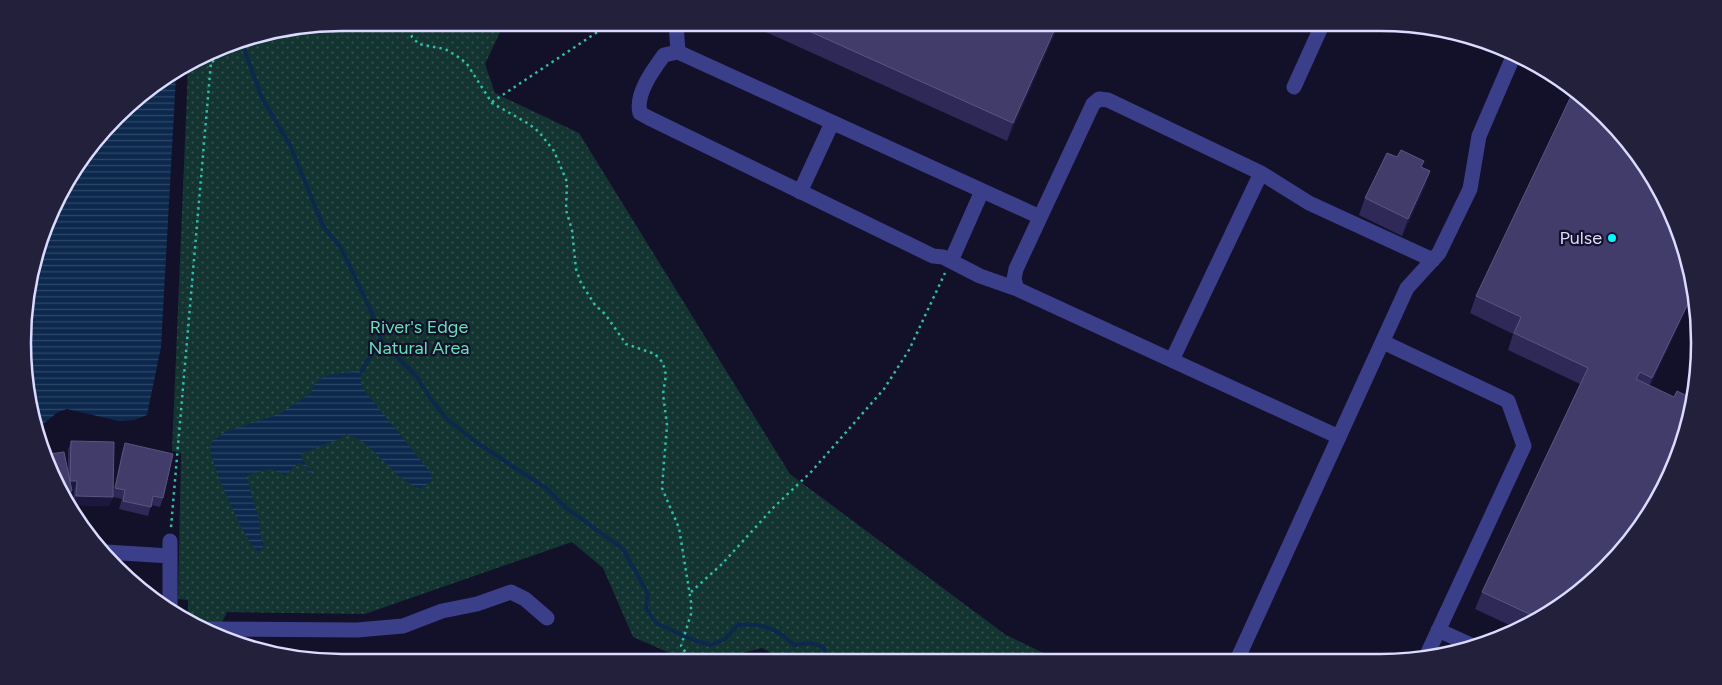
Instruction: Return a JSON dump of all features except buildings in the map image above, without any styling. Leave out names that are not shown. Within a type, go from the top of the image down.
[{"type":"street","points":[[677,31],[678,52]]},
{"type":"street","points":[[1294,87],[1319,31]]},
{"type":"street","points":[[1040,217],[678,52],[664,55],[654,68],[638,105],[640,113],[933,256],[943,257],[980,276],[1017,289],[1339,437]]},
{"type":"street","points":[[1239,654],[1407,288],[1439,253],[1470,189],[1478,136],[1511,61]]},
{"type":"street","points":[[1017,289],[1014,279],[1016,269],[1093,104],[1099,99],[1108,100],[1261,173],[1309,203],[1432,260]]},
{"type":"street","points":[[800,192],[832,123]]},
{"type":"street","points":[[1172,360],[1261,173]]},
{"type":"street","points":[[951,261],[982,191]]},
{"type":"street","points":[[1382,342],[1508,401],[1524,446],[1429,650]]},
{"type":"street","points":[[111,552],[170,549],[170,601]]},
{"type":"street","points":[[221,629],[357,630],[403,626],[442,611],[477,604],[511,592],[525,599],[547,618]]},
{"type":"street","points":[[1438,630],[1464,642]]},
{"type":"path","points":[[410,31],[412,37],[419,44],[445,49],[467,64],[492,103],[519,116],[539,132],[560,161],[567,182],[566,210],[572,230],[576,270],[588,295],[626,344],[655,354],[663,363],[666,375],[663,394],[667,425],[662,488],[679,528],[690,593],[690,614],[681,646],[687,654]]},
{"type":"path","points":[[492,103],[599,31]]},
{"type":"path","points":[[170,549],[212,62],[218,57]]},
{"type":"path","points":[[690,593],[722,564],[774,506],[811,472],[884,389],[909,350],[951,261]]},
{"type":"green space","name":"River's Edge Natural Area","points":[[342,31],[501,31],[485,64],[495,93],[579,133],[790,474],[1006,635],[1045,654],[773,654],[762,648],[739,654],[672,654],[633,637],[603,568],[572,542],[365,614],[227,612],[219,628],[188,613],[188,600],[178,599],[181,453],[172,451],[188,73],[205,63],[242,48],[282,37],[302,34]]},
{"type":"water","points":[[176,80],[161,347],[147,415],[134,420],[119,421],[67,409],[58,412],[42,424],[37,403],[32,363],[31,342],[34,302],[37,282],[48,242],[63,205],[73,187],[108,137],[137,108]]},
{"type":"water","points":[[362,371],[361,383],[364,390],[431,473],[433,480],[420,489],[410,484],[365,444],[346,434],[340,439],[301,454],[302,459],[312,472],[309,475],[307,468],[299,462],[286,475],[270,469],[248,475],[247,478],[259,520],[261,539],[264,544],[260,551],[257,551],[237,518],[216,469],[210,447],[213,440],[225,432],[279,414],[311,393],[314,385],[324,376]]},
{"type":"waterway","points":[[243,48],[262,98],[290,145],[323,226],[341,248],[371,311],[382,341],[417,377],[430,398],[447,419],[476,442],[546,488],[565,507],[623,549],[648,594],[646,608],[656,623],[693,640],[711,645],[725,639],[738,625],[762,626],[781,634],[794,645],[810,643],[823,647],[826,654]]},
{"type":"waterway","points":[[362,371],[380,338]]},
{"type":"place","name":"Pulse","points":[[1612,238]]}]
